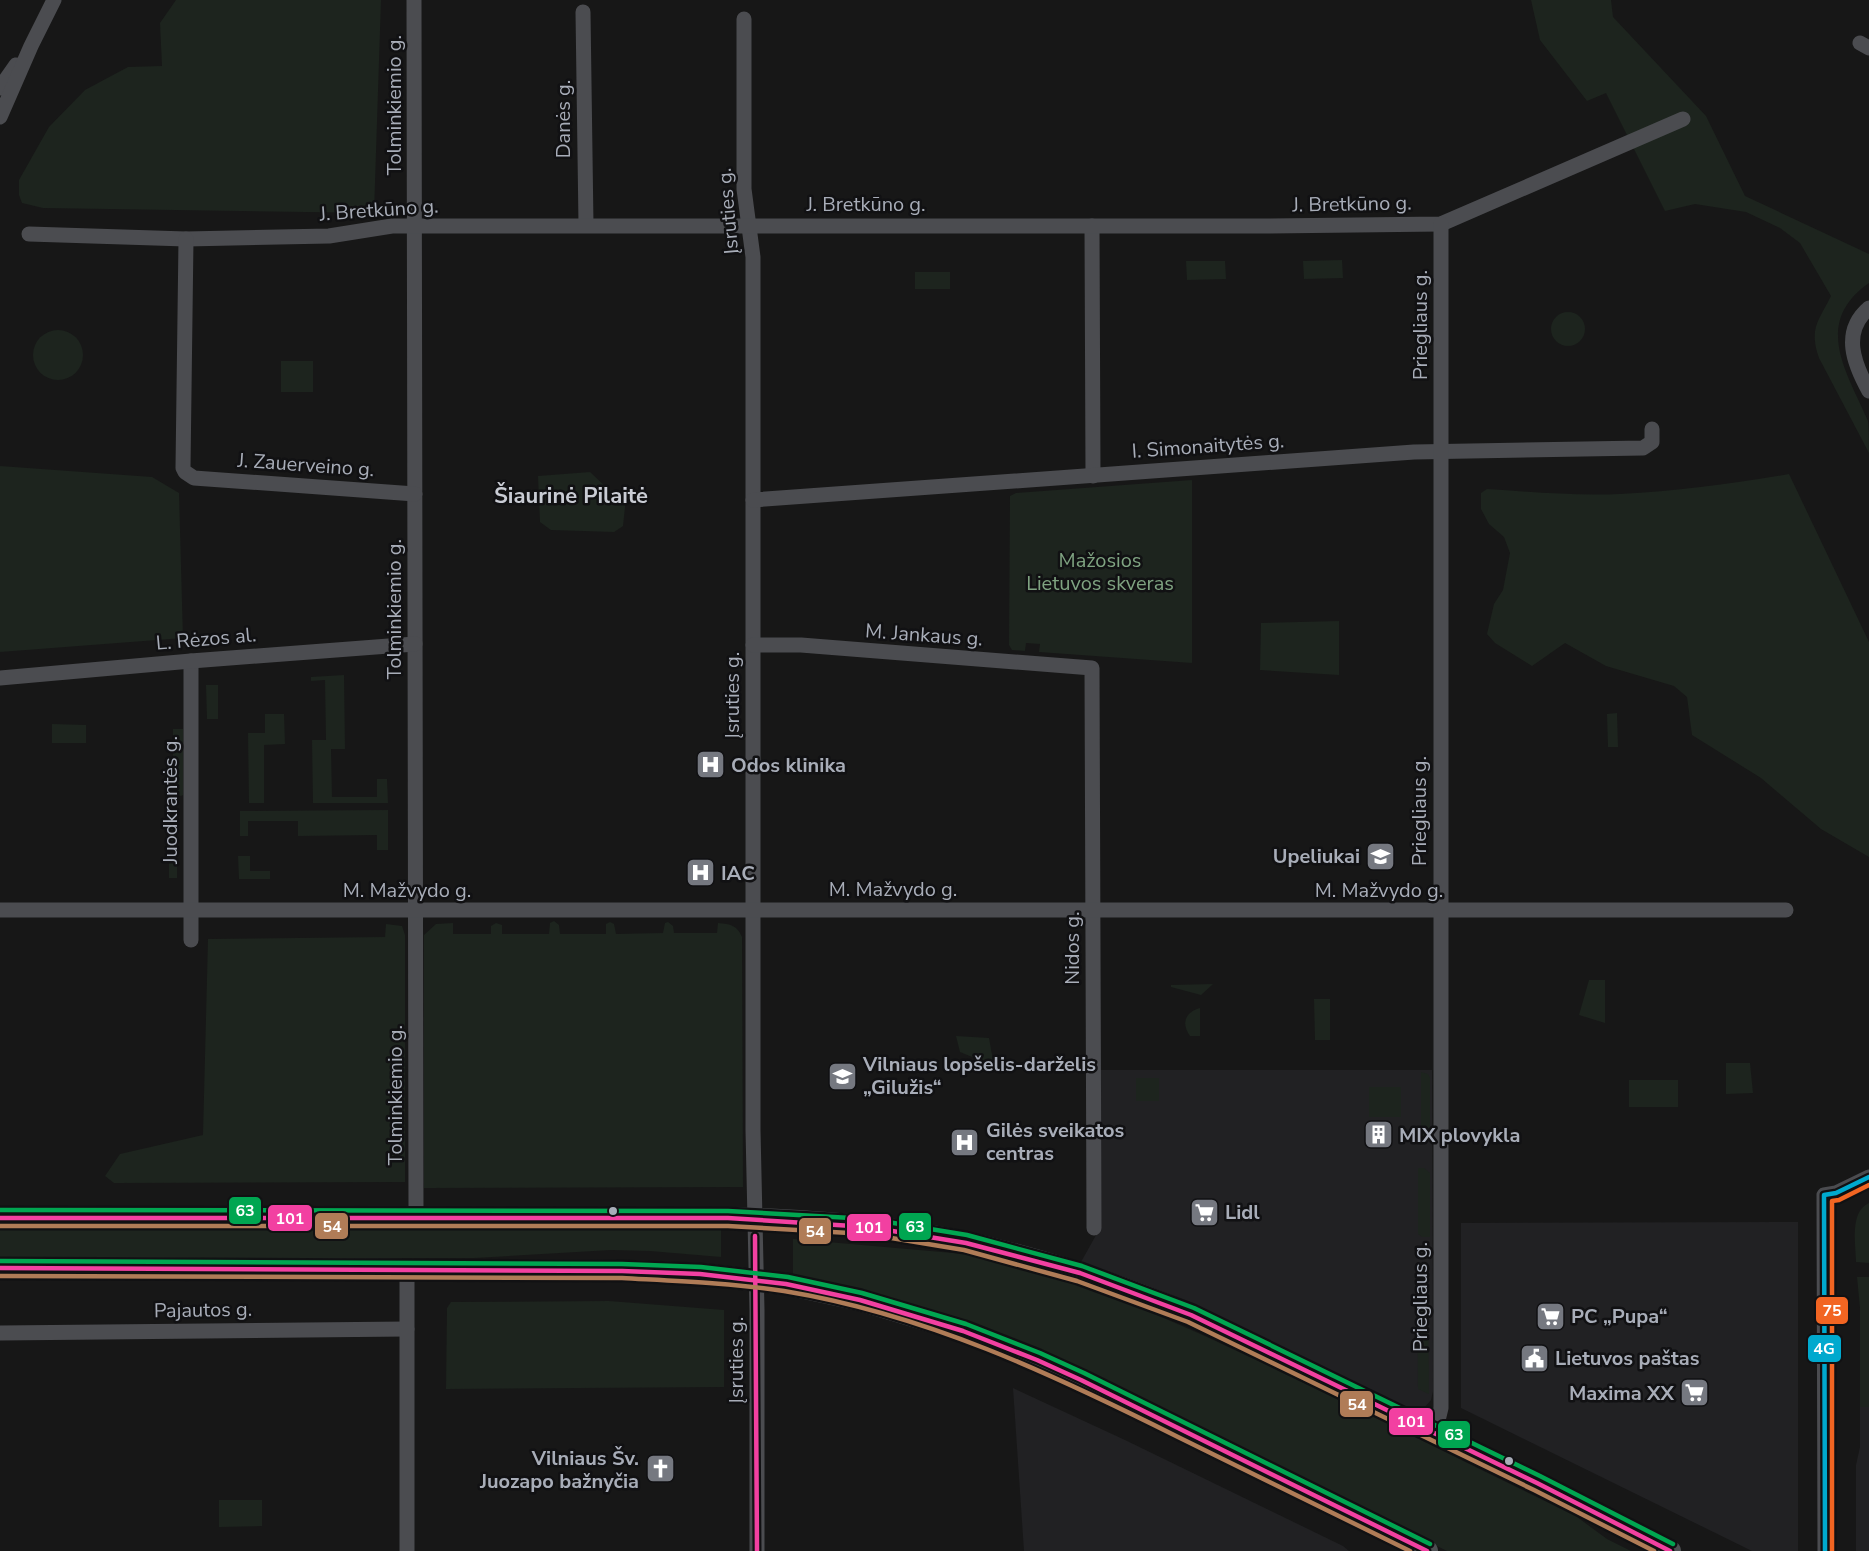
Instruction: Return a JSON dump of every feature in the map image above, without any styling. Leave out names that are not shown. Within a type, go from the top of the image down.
[{"type":"main road","points":[[0,1218],[755,1219],[849,1225],[919,1234],[1022,1256],[1078,1272],[1191,1315],[1435,1433],[1670,1551]]},
{"type":"main road","points":[[0,1268],[622,1271],[700,1274],[786,1284],[860,1300],[932,1320],[993,1342],[1081,1380],[1426,1551]]},
{"type":"street","points":[[0,117],[54,0]]},
{"type":"street","name":"Tolminkiemio g.","points":[[414,0],[416,1218]]},
{"type":"street","name":"Danės g.","points":[[584,12],[586,225]]},
{"type":"street","name":"Įsruties g.","points":[[744,19],[744,189],[753,257],[753,910],[757,1551]]},
{"type":"street","points":[[0,88],[31,46]]},
{"type":"street","name":"J. Bretkūno g.","points":[[28,234],[186,239],[329,236],[392,226],[1441,224],[1683,118]]},
{"type":"street","name":"Priegliaus g.","points":[[1435,1433],[1441,1408],[1441,224]]},
{"type":"street","points":[[1092,226],[1093,476]]},
{"type":"street","name":"J. Zauerveino g.","points":[[186,239],[183,468],[185,472],[194,478],[415,494]]},
{"type":"street","points":[[1869,308],[1855,326],[1852,344],[1855,361],[1869,391]]},
{"type":"street","name":"I. Simonaitytės g.","points":[[753,500],[1440,452],[1644,448],[1652,442],[1652,429]]},
{"type":"street","name":"L. Rėzos al.","points":[[0,678],[415,644]]},
{"type":"street","name":"M. Jankaus g.","points":[[753,645],[801,645],[1092,668]]},
{"type":"street","name":"Juodkrantės g.","points":[[191,661],[191,940]]},
{"type":"street","name":"Nidos g.","points":[[1092,668],[1094,1228]]},
{"type":"street","name":"M. Mažvydo g.","points":[[0,910],[1786,910]]},
{"type":"street","points":[[1825,1551],[1824,1195],[1836,1193],[1869,1177]]},
{"type":"street","points":[[407,1270],[407,1551]]},
{"type":"street","name":"Pajautos g.","points":[[0,1333],[407,1329]]},
{"type":"shaded area","points":[[1101,1070],[1432,1070],[1433,1391],[1431,1400],[1424,1408],[1407,1409],[1194,1304],[1081,1262],[1100,1228]]},
{"type":"shaded area","points":[[1798,1222],[1798,1551],[1752,1551],[1461,1408],[1461,1223]]},
{"type":"shaded area","points":[[1013,1388],[1125,1440],[1343,1546],[1349,1551],[1024,1551]]},
{"type":"shaded area","points":[[1860,1407],[1869,1407],[1869,1551],[1856,1551],[1856,1465],[1860,1447]]},
{"type":"green space","points":[[176,0],[381,0],[374,213],[43,208],[22,203],[19,195],[19,180],[49,127],[85,90],[128,67],[162,66],[160,23]]},
{"type":"green space","points":[[1531,0],[1611,0],[1613,17],[1706,116],[1745,196],[1869,254],[1869,283],[1852,298],[1842,315],[1838,331],[1839,349],[1844,366],[1868,421],[1869,453],[1819,358],[1815,339],[1816,325],[1831,296],[1800,243],[1780,228],[1746,212],[1695,204],[1665,211],[1606,93],[1587,101],[1540,40]]},
{"type":"green space","points":[[1342,260],[1343,278],[1304,279],[1303,261]]},
{"type":"green space","points":[[1186,261],[1225,261],[1226,279],[1187,280]]},
{"type":"green space","points":[[915,272],[950,272],[950,289],[915,289]]},
{"type":"green space","points":[[1568,312],[1580,317],[1585,329],[1580,341],[1568,346],[1556,341],[1551,329],[1556,317]]},
{"type":"green space","points":[[58,330],[67,332],[78,341],[83,355],[81,364],[72,375],[58,380],[49,378],[38,369],[33,355],[35,346],[44,335]]},
{"type":"green space","points":[[281,361],[313,361],[313,392],[281,392]]},
{"type":"green space","points":[[0,466],[152,477],[179,493],[183,638],[0,652]]},
{"type":"green space","points":[[590,472],[609,490],[626,498],[623,526],[614,532],[551,530],[540,522],[538,476]]},
{"type":"green space","points":[[1789,474],[1869,642],[1869,857],[1821,829],[1761,778],[1692,735],[1687,697],[1674,686],[1606,666],[1565,643],[1532,666],[1495,643],[1487,634],[1494,604],[1503,590],[1510,553],[1504,537],[1489,524],[1481,509],[1481,493],[1487,489],[1570,494],[1620,494],[1705,487]]},
{"type":"green space","name":"Mažosios Lietuvos skveras","points":[[1192,480],[1192,663],[1039,652],[1040,644],[1026,643],[1025,651],[1012,650],[1009,645],[1010,496],[1016,493]]},
{"type":"green space","points":[[1339,621],[1339,675],[1260,670],[1261,623]]},
{"type":"green space","points":[[344,675],[345,749],[331,749],[332,797],[377,797],[377,779],[387,779],[388,803],[313,803],[312,740],[326,740],[325,680],[311,681],[311,677]]},
{"type":"green space","points":[[206,685],[218,685],[218,719],[207,719]]},
{"type":"green space","points":[[1617,713],[1618,747],[1608,747],[1607,714]]},
{"type":"green space","points":[[265,714],[284,714],[285,744],[264,745],[264,803],[249,803],[248,733],[265,733]]},
{"type":"green space","points":[[52,724],[86,725],[86,743],[52,743]]},
{"type":"green space","points":[[173,729],[183,729],[183,795],[181,796],[173,793]]},
{"type":"green space","points":[[388,810],[388,850],[377,850],[377,835],[298,836],[298,821],[248,821],[248,836],[240,836],[240,811]]},
{"type":"green space","points":[[169,821],[177,822],[177,878],[169,878]]},
{"type":"green space","points":[[238,856],[250,856],[250,871],[270,871],[270,879],[239,879]]},
{"type":"green space","points":[[554,921],[559,925],[560,934],[606,934],[606,924],[610,922],[614,924],[616,934],[663,933],[665,923],[668,922],[673,926],[674,933],[717,933],[718,923],[730,925],[738,930],[742,937],[743,1187],[424,1188],[424,935],[436,924],[453,923],[453,934],[491,934],[491,926],[496,923],[502,925],[502,934],[549,934],[550,923]]},
{"type":"green space","points":[[386,924],[402,926],[405,935],[405,1182],[114,1183],[105,1176],[120,1154],[203,1135],[208,939],[385,937]]},
{"type":"green space","points":[[1589,980],[1605,980],[1605,1023],[1579,1015]]},
{"type":"green space","points":[[1213,984],[1201,995],[1171,987],[1171,985]]},
{"type":"green space","points":[[1314,999],[1330,999],[1330,1040],[1315,1040]]},
{"type":"green space","points":[[1200,1008],[1200,1036],[1190,1036],[1187,1032],[1186,1019],[1191,1012]]},
{"type":"green space","points":[[956,1036],[989,1038],[994,1066],[960,1052]]},
{"type":"green space","points":[[1726,1063],[1750,1063],[1753,1093],[1726,1094]]},
{"type":"green space","points":[[1421,1072],[1428,1074],[1430,1078],[1430,1136],[1428,1141],[1421,1145]]},
{"type":"green space","points":[[1136,1078],[1159,1078],[1159,1101],[1136,1101]]},
{"type":"green space","points":[[1629,1080],[1678,1080],[1678,1107],[1629,1107]]},
{"type":"green space","points":[[1369,1087],[1401,1087],[1401,1117],[1369,1117]]},
{"type":"green space","points":[[1418,1168],[1424,1168],[1430,1173],[1430,1237],[1422,1237],[1418,1234]]},
{"type":"green space","points":[[1869,1203],[1869,1263],[1856,1262],[1856,1221],[1863,1207]]},
{"type":"green space","points":[[721,1228],[721,1257],[611,1250],[474,1258],[0,1258],[0,1229]]},
{"type":"green space","points":[[793,1239],[965,1254],[1053,1276],[1096,1291],[1180,1325],[1263,1363],[1577,1517],[1607,1539],[1631,1551],[1447,1551],[1055,1356],[974,1324],[793,1274]]},
{"type":"green space","points":[[1857,1277],[1869,1277],[1869,1407],[1860,1407],[1860,1308]]},
{"type":"green space","points":[[1417,1290],[1428,1293],[1429,1394],[1418,1389]]},
{"type":"green space","points":[[609,1301],[724,1310],[724,1387],[446,1389],[447,1308],[451,1302]]},
{"type":"green space","points":[[219,1500],[262,1500],[262,1526],[219,1527]]},
{"type":"transit line","name":"4G","points":[[1825,1551],[1824,1195],[1836,1193],[1869,1177]]},
{"type":"transit line","name":"75","points":[[1832,1551],[1832,1201],[1839,1200],[1869,1185]]},
{"type":"transit line","name":"63","points":[[0,1210],[728,1211],[869,1219],[967,1235],[1082,1266],[1194,1308],[1540,1476],[1673,1544]]},
{"type":"transit line","name":"101","points":[[0,1218],[728,1218],[868,1227],[966,1243],[1080,1273],[1191,1315],[1537,1483],[1670,1551]]},
{"type":"transit line","name":"54","points":[[0,1226],[728,1226],[867,1234],[964,1250],[1077,1281],[1188,1322],[1534,1490],[1654,1551]]},
{"type":"transit line","name":"101","points":[[755,1236],[757,1551]]},
{"type":"transit line","name":"63","points":[[0,1261],[622,1264],[701,1267],[788,1277],[862,1293],[966,1324],[1040,1353],[1430,1544]]},
{"type":"transit line","name":"101","points":[[0,1268],[622,1271],[700,1274],[786,1284],[860,1300],[963,1331],[1037,1360],[1427,1551]]},
{"type":"transit line","name":"54","points":[[0,1276],[622,1278],[764,1288],[836,1301],[937,1331],[1035,1369],[1410,1551]]},
{"type":"place","name":"Odos klinika","points":[[710,765]]},
{"type":"place","name":"Upeliukai","points":[[1381,856]]},
{"type":"place","name":"IAC","points":[[700,873]]},
{"type":"place","name":"Vilniaus lopšelis-darželis „Gilužis“","points":[[842,1076]]},
{"type":"place","name":"MIX plovykla","points":[[1378,1135]]},
{"type":"place","name":"Gilės sveikatos centras","points":[[965,1142]]},
{"type":"place","name":"Lidl","points":[[1204,1212]]},
{"type":"place","name":"PC „Pupa“","points":[[1550,1316]]},
{"type":"place","name":"Lietuvos paštas","points":[[1534,1358]]},
{"type":"place","name":"Maxima XX","points":[[1695,1393]]},
{"type":"place","name":"Vilniaus Šv. Juozapo bažnyčia","points":[[660,1469]]},
{"type":"district","name":"Šiaurinė Pilaitė","points":[[571,496]]}]
